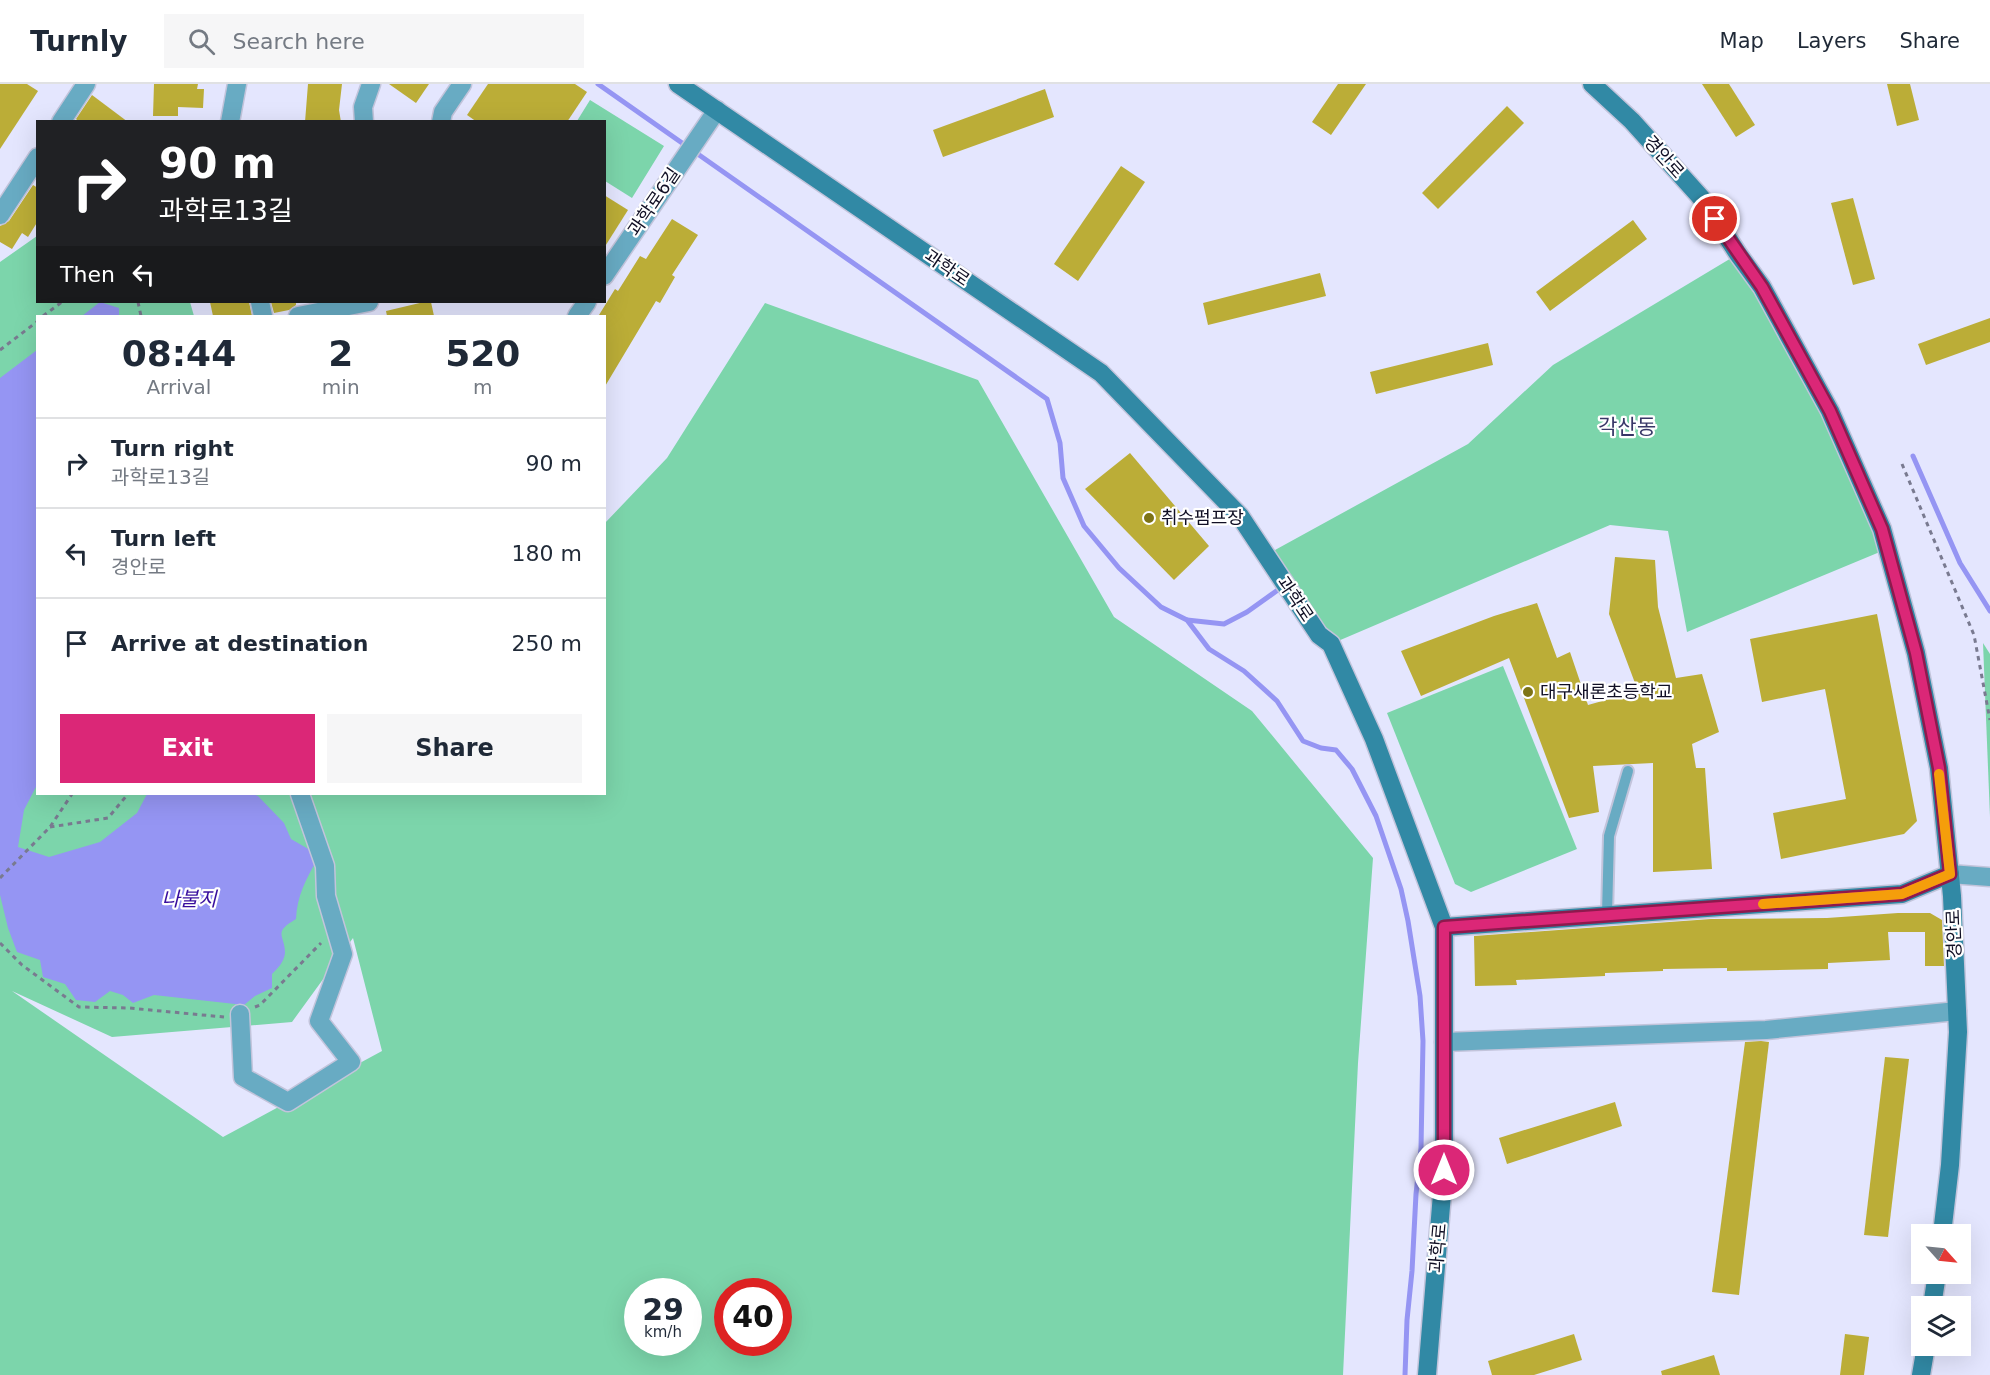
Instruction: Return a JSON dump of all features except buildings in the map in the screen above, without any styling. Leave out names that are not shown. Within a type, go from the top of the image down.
[{"type":"street","points":[[62,120],[86,84]]},
{"type":"street","points":[[230,120],[237,84]]},
{"type":"street","points":[[364,120],[363,107],[371,84]]},
{"type":"street","points":[[441,120],[443,112],[462,84]]},
{"type":"street","name":"과학로","points":[[678,84],[1101,373],[1240,516],[1319,635],[1331,644],[1374,739],[1444,927],[1444,1170],[1427,1375]]},
{"type":"street","name":"경안로","points":[[1592,84],[1632,121],[1704,201],[1762,287],[1830,411],[1882,529],[1916,653],[1939,768],[1950,874],[1958,1032],[1950,1165],[1943,1224]]},
{"type":"street","name":"과학로6길","points":[[606,272],[717,110]]},
{"type":"street","points":[[0,215],[31,181],[36,165]]},
{"type":"street","points":[[303,315],[364,303]]},
{"type":"street","points":[[240,1014],[243,1077],[288,1102],[351,1062],[319,1021],[343,954],[326,896],[325,867],[300,795]]},
{"type":"street","points":[[1444,927],[1902,894],[1950,874],[1990,877]]},
{"type":"street","points":[[1444,1042],[1766,1029],[1957,1011]]},
{"type":"street","points":[[1921,1375],[1924,1356]]},
{"type":"lane","points":[[1607,915],[1609,836],[1628,771]]},
{"type":"path","points":[[44,315],[62,303]]},
{"type":"path","points":[[0,350],[36,323]]},
{"type":"path","points":[[1902,464],[1974,635],[1990,720]]},
{"type":"path","points":[[0,878],[50,827],[71,795]]},
{"type":"path","points":[[50,827],[108,818],[128,795]]},
{"type":"path","points":[[0,943],[21,965],[79,1007],[150,1009],[230,1018],[260,1005],[328,937]]},
{"type":"green space","points":[[590,100],[664,146],[632,198],[606,182],[606,120],[578,120]]},
{"type":"green space","points":[[36,237],[36,303],[190,303],[194,315],[36,315],[36,795],[606,795],[606,522],[667,458],[765,303],[978,380],[1114,617],[1252,711],[1373,858],[1358,1063],[1343,1375],[0,1375],[0,262]],"holes":[[[353,938],[382,1051],[223,1137],[12,991],[112,1037],[292,1022]]]},
{"type":"green space","points":[[1738,254],[1762,287],[1887,549],[1687,632],[1668,531],[1610,525],[1331,644],[1266,555],[1468,444],[1553,365]]},
{"type":"green space","points":[[1983,643],[1990,654],[1990,817]]},
{"type":"green space","points":[[1503,666],[1577,849],[1471,892],[1455,884],[1387,713]]},
{"type":"water","points":[[99,303],[119,308],[119,315],[83,315]]},
{"type":"water","name":"나불지","points":[[36,351],[36,787],[24,810],[18,847],[49,857],[100,842],[137,813],[146,795],[258,796],[284,823],[291,839],[310,850],[317,860],[303,888],[296,919],[282,931],[285,953],[282,962],[272,974],[272,988],[255,996],[244,1005],[154,995],[133,1003],[123,995],[110,991],[95,1002],[76,1000],[65,984],[43,977],[40,960],[17,952],[0,895],[0,378]]},
{"type":"waterway","points":[[598,84],[1047,399],[1060,443],[1063,478],[1084,526],[1119,568],[1161,607],[1187,620],[1209,649],[1244,671],[1277,701],[1303,741],[1321,748],[1336,750],[1352,769],[1376,816],[1401,889],[1420,996],[1423,1041],[1421,1148],[1407,1320],[1405,1375]]},
{"type":"waterway","points":[[1913,456],[1960,563],[1990,611]]},
{"type":"waterway","points":[[1187,620],[1224,624],[1247,612],[1282,587]]},
{"type":"slow traffic","points":[[1763,904],[1902,894],[1950,874],[1939,774]]},
{"type":"place","name":"취수펌프장","points":[[1149,518]]},
{"type":"place","name":"대구새론초등학교","points":[[1528,692]]},
{"type":"district","name":"각산동","points":[[1627,427]]},
{"type":"route","points":[[1444,1170],[1444,927],[1902,894],[1950,874],[1939,768],[1916,653],[1882,529],[1830,411],[1762,287],[1715,219]]}]
